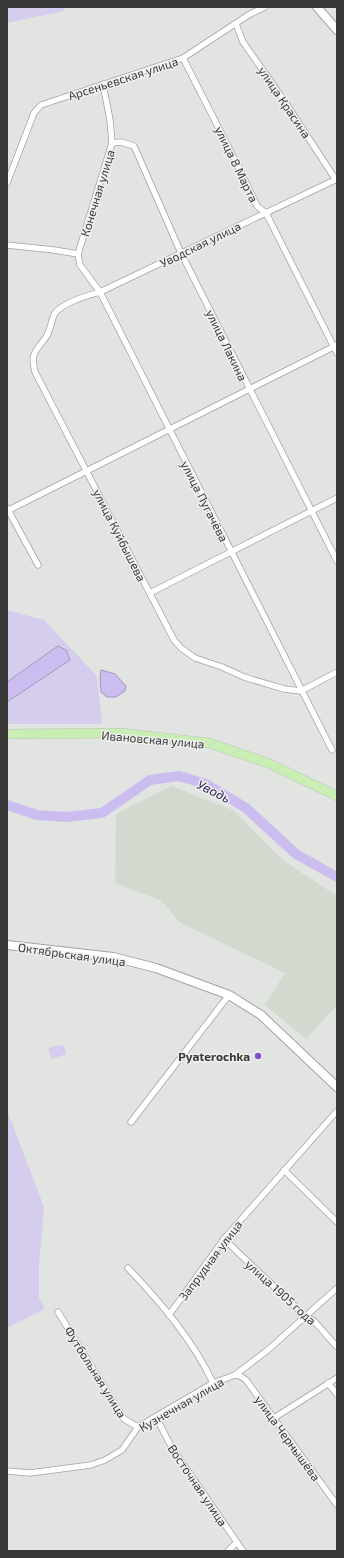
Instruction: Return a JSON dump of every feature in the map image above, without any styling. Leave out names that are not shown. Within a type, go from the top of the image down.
[{"type":"main road","name":"Ивановская улица","points":[[7,734],[121,733],[209,743],[268,763],[337,796]]},
{"type":"street","name":"Арсеньевская улица","points":[[9,167],[34,113],[41,105],[183,58],[265,7]]},
{"type":"street","points":[[317,7],[337,30]]},
{"type":"street","name":"улица Красина","points":[[236,24],[243,42],[284,99],[336,179]]},
{"type":"street","name":"улица 8 Марта","points":[[183,58],[257,206],[266,213],[335,346],[337,353]]},
{"type":"street","name":"Конечная улица","points":[[78,254],[112,144],[110,120],[103,84]]},
{"type":"street","name":"улица Лакина","points":[[112,144],[121,142],[134,146],[181,253],[337,561]]},
{"type":"street","points":[[7,183],[9,167]]},
{"type":"street","name":"Уводская улица","points":[[62,307],[100,292],[336,179]]},
{"type":"street","points":[[7,245],[78,254]]},
{"type":"street","name":"улица Пугачёва","points":[[78,254],[80,265],[100,292],[332,750]]},
{"type":"street","name":"улица Куйбышева","points":[[62,307],[55,314],[47,335],[36,349],[32,360],[35,372],[174,640],[181,648],[195,658],[222,667],[244,677],[284,689],[302,691]]},
{"type":"street","points":[[38,565],[7,510],[335,346]]},
{"type":"street","points":[[150,593],[337,498]]},
{"type":"street","points":[[302,691],[337,672]]},
{"type":"street","name":"Октябрьская улица","points":[[7,945],[113,957],[156,968],[229,995],[261,1015],[337,1087]]},
{"type":"street","points":[[131,1122],[229,995]]},
{"type":"street","name":"Запрудная улица","points":[[169,1315],[224,1239],[337,1111]]},
{"type":"street","points":[[284,1170],[337,1222]]},
{"type":"street","name":"улица 1905 года","points":[[224,1239],[306,1317],[314,1322],[337,1347]]},
{"type":"street","points":[[128,1268],[169,1315],[203,1362],[213,1383]]},
{"type":"street","name":"Кузнечная улица","points":[[7,1471],[30,1473],[91,1465],[105,1460],[122,1450],[138,1427],[213,1383],[235,1375],[269,1349],[337,1288]]},
{"type":"street","name":"Футбольная улица","points":[[58,1312],[124,1419],[138,1427]]},
{"type":"street","name":"улица Чернышёва","points":[[235,1375],[246,1380],[337,1505]]},
{"type":"street","points":[[274,1418],[337,1378]]},
{"type":"street","points":[[328,1383],[337,1394]]},
{"type":"street","name":"Восточная улица","points":[[156,1417],[172,1448],[236,1543],[243,1551]]},
{"type":"street","points":[[228,1551],[236,1543]]},
{"type":"shaded area","points":[[7,7],[65,7],[64,11],[7,23]]},
{"type":"shaded area","points":[[7,610],[44,620],[97,676],[102,724],[7,724]]},
{"type":"shaded area","points":[[58,646],[66,650],[70,660],[7,702],[7,682]]},
{"type":"shaded area","points":[[101,670],[115,674],[126,686],[125,691],[116,697],[107,697],[101,692]]},
{"type":"shaded area","points":[[171,786],[233,810],[284,861],[337,896],[337,1005],[306,1039],[265,1005],[285,973],[179,922],[162,901],[115,883],[116,814]]},
{"type":"shaded area","points":[[58,1045],[64,1046],[66,1054],[52,1059],[48,1048]]},
{"type":"shaded area","points":[[7,1110],[44,1207],[39,1266],[39,1298],[45,1307],[41,1311],[7,1328]]},
{"type":"waterway","name":"Уводь","points":[[7,805],[37,815],[66,817],[102,813],[150,780],[179,776],[206,784],[246,808],[296,854],[337,877]]},
{"type":"place","name":"Pyaterochka","points":[[258,1056]]}]
